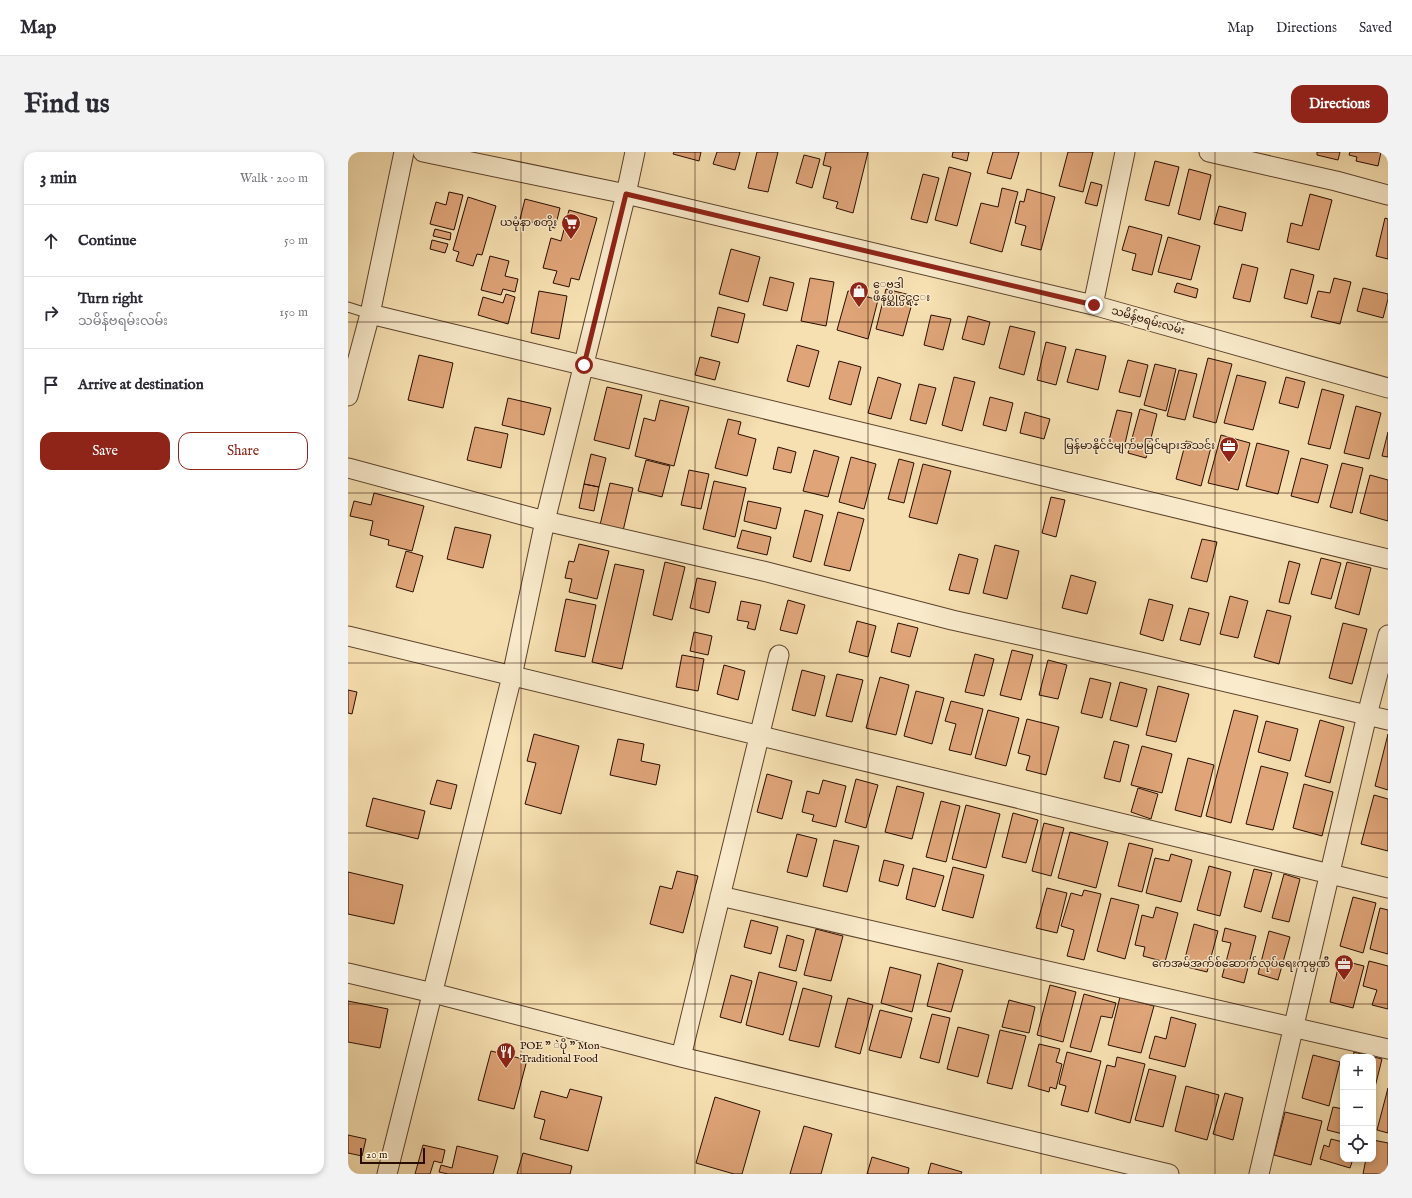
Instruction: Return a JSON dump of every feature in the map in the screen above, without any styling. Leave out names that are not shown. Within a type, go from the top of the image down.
[{"type":"street","points":[[348,396],[370,314],[404,152]]},
{"type":"street","name":"သမိန်ဗရမ်းလမ်း","points":[[423,152],[626,194],[1094,305],[1388,388]]},
{"type":"street","points":[[387,1174],[512,676],[545,521],[626,194],[635,152]]},
{"type":"street","points":[[1094,305],[1125,152]]},
{"type":"street","points":[[1209,152],[1336,181],[1388,195]]},
{"type":"street","points":[[370,314],[1388,559]]},
{"type":"street","points":[[348,468],[545,521],[763,572],[952,620],[1388,720]]},
{"type":"street","points":[[1259,1174],[1367,714],[1388,635]]},
{"type":"street","points":[[348,636],[1329,875],[1388,888]]},
{"type":"street","points":[[682,1057],[779,655]]},
{"type":"street","points":[[720,896],[1388,1049]]},
{"type":"street","points":[[348,973],[433,993],[682,1057],[1169,1174]]},
{"type":"lane","points":[[348,307],[370,314]]},
{"type":"building","points":[[674,152],[701,152],[699,161],[673,154]]},
{"type":"building","points":[[717,152],[740,152],[735,170],[713,164]]},
{"type":"building","points":[[757,152],[778,152],[768,192],[748,188]]},
{"type":"building","points":[[826,152],[868,152],[853,213],[836,208],[838,202],[823,198],[831,167],[823,165]]},
{"type":"building","points":[[953,152],[969,152],[967,161],[952,157]]},
{"type":"building","points":[[993,152],[1019,152],[1011,179],[987,173]]},
{"type":"building","points":[[1068,152],[1093,152],[1083,192],[1059,186]]},
{"type":"building","points":[[1317,152],[1340,152],[1338,160],[1317,155]]},
{"type":"building","points":[[1350,152],[1381,152],[1378,166],[1356,161],[1357,157],[1349,155]]},
{"type":"building","points":[[804,155],[820,159],[812,188],[796,183]]},
{"type":"building","points":[[1155,161],[1179,167],[1169,206],[1145,200]]},
{"type":"building","points":[[949,167],[971,173],[957,226],[935,220]]},
{"type":"building","points":[[1189,169],[1211,175],[1200,220],[1178,214]]},
{"type":"building","points":[[923,174],[939,178],[927,223],[911,219]]},
{"type":"building","points":[[1091,182],[1102,185],[1097,206],[1085,203]]},
{"type":"building","points":[[1002,188],[1018,192],[1002,252],[970,243],[981,203],[998,207]]},
{"type":"building","points":[[1027,189],[1055,197],[1041,250],[1021,245],[1026,226],[1015,223],[1020,201],[1024,202]]},
{"type":"building","points":[[449,192],[463,195],[454,230],[430,224],[436,202],[446,205]]},
{"type":"building","points":[[1310,194],[1332,200],[1319,250],[1287,242],[1291,223],[1302,226]]},
{"type":"building","points":[[468,197],[496,206],[482,255],[477,254],[473,266],[456,261],[459,252],[453,250]]},
{"type":"building","points":[[525,199],[560,208],[555,228],[520,219]]},
{"type":"building","points":[[1219,206],[1246,213],[1242,231],[1214,224]]},
{"type":"building","points":[[569,210],[597,218],[579,280],[571,278],[569,287],[553,283],[557,271],[543,268],[551,238],[561,241]]},
{"type":"building","points":[[1385,218],[1388,219],[1388,259],[1376,256]]},
{"type":"building","points":[[1129,226],[1162,235],[1152,275],[1132,270],[1136,254],[1122,250]]},
{"type":"building","points":[[435,229],[451,233],[450,240],[433,236]]},
{"type":"building","points":[[1168,237],[1200,246],[1191,280],[1158,272]]},
{"type":"building","points":[[432,240],[448,244],[445,253],[430,249]]},
{"type":"building","points":[[731,249],[760,257],[748,302],[719,294]]},
{"type":"building","points":[[490,256],[509,261],[505,276],[518,279],[515,292],[503,289],[501,295],[481,290]]},
{"type":"building","points":[[1242,264],[1258,268],[1250,302],[1233,298]]},
{"type":"building","points":[[1291,269],[1314,275],[1307,304],[1284,298]]},
{"type":"building","points":[[770,277],[794,283],[787,311],[763,305]]},
{"type":"building","points":[[810,278],[834,282],[826,326],[801,321]]},
{"type":"building","points":[[1334,278],[1351,282],[1340,324],[1311,317],[1318,291],[1330,293]]},
{"type":"building","points":[[1177,283],[1198,289],[1196,298],[1174,292]]},
{"type":"building","points":[[1363,288],[1388,294],[1383,318],[1357,311]]},
{"type":"building","points":[[886,289],[914,296],[903,336],[876,329]]},
{"type":"building","points":[[539,291],[567,296],[559,339],[531,333]]},
{"type":"building","points":[[848,291],[878,300],[868,339],[837,330]]},
{"type":"building","points":[[506,294],[515,297],[508,324],[478,315],[483,297],[503,303]]},
{"type":"building","points":[[718,307],[745,314],[738,343],[711,336]]},
{"type":"building","points":[[931,315],[951,319],[943,350],[924,345]]},
{"type":"building","points":[[968,316],[990,322],[984,345],[962,339]]},
{"type":"building","points":[[1010,326],[1035,332],[1024,375],[999,368]]},
{"type":"building","points":[[1046,342],[1066,347],[1056,385],[1037,380]]},
{"type":"building","points":[[797,345],[819,351],[809,387],[787,381]]},
{"type":"building","points":[[1076,349],[1106,356],[1098,390],[1067,382]]},
{"type":"building","points":[[419,355],[453,363],[443,408],[408,400]]},
{"type":"building","points":[[700,357],[720,362],[715,380],[695,375]]},
{"type":"building","points":[[1208,358],[1232,364],[1216,423],[1193,417]]},
{"type":"building","points":[[1128,360],[1148,365],[1140,397],[1119,392]]},
{"type":"building","points":[[839,361],[861,367],[851,405],[829,399]]},
{"type":"building","points":[[1155,364],[1176,369],[1166,411],[1144,405]]},
{"type":"building","points":[[1179,370],[1197,374],[1185,420],[1167,416]]},
{"type":"building","points":[[1237,375],[1266,382],[1253,430],[1224,423]]},
{"type":"building","points":[[878,377],[901,384],[891,419],[868,413]]},
{"type":"building","points":[[954,377],[975,382],[962,431],[942,425]]},
{"type":"building","points":[[1286,377],[1305,382],[1298,408],[1279,403]]},
{"type":"building","points":[[919,384],[936,388],[926,424],[910,420]]},
{"type":"building","points":[[607,387],[642,395],[629,449],[594,440]]},
{"type":"building","points":[[1322,389],[1344,395],[1330,449],[1308,444]]},
{"type":"building","points":[[990,397],[1013,403],[1006,431],[983,425]]},
{"type":"building","points":[[508,398],[551,408],[544,435],[502,425]]},
{"type":"building","points":[[660,400],[689,407],[674,466],[635,456],[644,418],[655,421]]},
{"type":"building","points":[[1356,406],[1381,413],[1369,459],[1344,453]]},
{"type":"building","points":[[1140,409],[1157,414],[1146,458],[1128,453]]},
{"type":"building","points":[[1117,410],[1132,413],[1124,448],[1108,444]]},
{"type":"building","points":[[1025,412],[1050,419],[1044,439],[1020,433]]},
{"type":"building","points":[[728,419],[741,422],[738,434],[756,439],[747,476],[715,468]]},
{"type":"building","points":[[475,427],[508,434],[501,468],[467,460]]},
{"type":"building","points":[[1388,432],[1388,457],[1382,456]]},
{"type":"building","points":[[1221,435],[1250,443],[1238,490],[1208,483]]},
{"type":"building","points":[[1186,441],[1211,447],[1201,486],[1176,479]]},
{"type":"building","points":[[1257,443],[1289,451],[1278,494],[1246,486]]},
{"type":"building","points":[[778,447],[796,452],[791,473],[773,469]]},
{"type":"building","points":[[814,450],[839,457],[828,497],[803,491]]},
{"type":"building","points":[[591,454],[606,458],[599,487],[584,484]]},
{"type":"building","points":[[851,457],[876,464],[864,509],[839,502]]},
{"type":"building","points":[[1301,458],[1328,465],[1318,503],[1291,496]]},
{"type":"building","points":[[899,459],[914,463],[904,503],[888,499]]},
{"type":"building","points":[[646,460],[670,466],[662,497],[638,491]]},
{"type":"building","points":[[1342,463],[1363,468],[1352,513],[1330,507]]},
{"type":"building","points":[[923,464],[951,471],[937,524],[909,517]]},
{"type":"building","points":[[689,470],[709,474],[701,509],[681,505]]},
{"type":"building","points":[[1370,475],[1388,480],[1388,521],[1360,513]]},
{"type":"building","points":[[714,481],[746,488],[735,537],[703,529]]},
{"type":"building","points":[[610,483],[633,488],[623,531],[600,525]]},
{"type":"building","points":[[584,484],[599,487],[594,511],[579,508]]},
{"type":"building","points":[[374,493],[424,506],[412,551],[388,545],[389,540],[370,535],[373,521],[350,516],[354,501],[371,505]]},
{"type":"building","points":[[1051,497],[1065,500],[1056,537],[1042,533]]},
{"type":"building","points":[[748,501],[781,508],[776,529],[744,521]]},
{"type":"building","points":[[805,510],[823,515],[811,562],[793,557]]},
{"type":"building","points":[[838,512],[864,519],[850,571],[824,565]]},
{"type":"building","points":[[455,527],[491,535],[483,568],[447,559]]},
{"type":"building","points":[[742,530],[771,537],[767,555],[737,548]]},
{"type":"building","points":[[1202,539],[1217,542],[1207,582],[1191,578]]},
{"type":"building","points":[[579,544],[609,551],[597,599],[569,592],[572,579],[565,578],[569,561],[574,562]]},
{"type":"building","points":[[995,545],[1019,551],[1007,599],[983,593]]},
{"type":"building","points":[[406,551],[423,556],[413,592],[396,587]]},
{"type":"building","points":[[959,554],[978,559],[969,594],[949,590]]},
{"type":"building","points":[[1321,558],[1341,563],[1331,599],[1311,594]]},
{"type":"building","points":[[1289,561],[1300,564],[1289,604],[1279,602]]},
{"type":"building","points":[[665,562],[685,567],[672,620],[653,615]]},
{"type":"building","points":[[1347,562],[1371,568],[1359,615],[1335,608]]},
{"type":"building","points":[[615,564],[644,570],[622,669],[592,662]]},
{"type":"building","points":[[1071,575],[1096,582],[1087,614],[1062,608]]},
{"type":"building","points":[[697,578],[716,582],[709,613],[690,608]]},
{"type":"building","points":[[1230,596],[1248,601],[1238,638],[1220,634]]},
{"type":"building","points":[[566,599],[596,605],[585,657],[555,651]]},
{"type":"building","points":[[1149,599],[1173,605],[1163,641],[1140,634]]},
{"type":"building","points":[[788,600],[805,605],[797,634],[780,630]]},
{"type":"building","points":[[741,601],[761,605],[755,630],[747,628],[749,622],[737,620]]},
{"type":"building","points":[[1189,608],[1209,613],[1200,645],[1180,640]]},
{"type":"building","points":[[1267,610],[1291,616],[1279,664],[1254,657]]},
{"type":"building","points":[[857,621],[876,626],[868,657],[849,652]]},
{"type":"building","points":[[898,623],[918,628],[910,657],[891,652]]},
{"type":"building","points":[[1343,623],[1367,629],[1352,684],[1329,678]]},
{"type":"building","points":[[694,632],[712,636],[708,655],[690,651]]},
{"type":"building","points":[[1012,650],[1033,655],[1021,700],[1000,695]]},
{"type":"building","points":[[975,654],[994,659],[984,696],[965,692]]},
{"type":"building","points":[[682,655],[704,659],[698,691],[676,687]]},
{"type":"building","points":[[1048,660],[1067,665],[1058,699],[1039,695]]},
{"type":"building","points":[[724,665],[745,671],[738,700],[717,694]]},
{"type":"building","points":[[802,670],[825,676],[815,716],[792,710]]},
{"type":"building","points":[[837,674],[863,680],[852,722],[826,716]]},
{"type":"building","points":[[880,677],[909,685],[896,735],[866,728]]},
{"type":"building","points":[[1090,678],[1111,683],[1102,718],[1081,713]]},
{"type":"building","points":[[1120,682],[1147,689],[1137,727],[1110,720]]},
{"type":"building","points":[[1158,686],[1189,694],[1176,742],[1146,735]]},
{"type":"building","points":[[348,690],[357,692],[352,714],[348,713]]},
{"type":"building","points":[[916,691],[944,698],[932,744],[904,736]]},
{"type":"building","points":[[951,701],[983,709],[971,755],[949,750],[956,724],[945,721]]},
{"type":"building","points":[[988,710],[1019,718],[1006,766],[975,758]]},
{"type":"building","points":[[1234,710],[1258,716],[1231,823],[1206,816]]},
{"type":"building","points":[[1027,719],[1059,727],[1046,775],[1026,770],[1030,756],[1018,753]]},
{"type":"building","points":[[1320,720],[1344,727],[1330,783],[1305,776]]},
{"type":"building","points":[[1266,721],[1298,729],[1290,761],[1258,752]]},
{"type":"building","points":[[534,734],[579,746],[561,814],[525,804],[536,763],[527,761]]},
{"type":"building","points":[[1388,734],[1388,790],[1375,786]]},
{"type":"building","points":[[618,739],[644,744],[641,761],[660,765],[656,785],[610,775]]},
{"type":"building","points":[[1114,741],[1129,745],[1120,782],[1104,778]]},
{"type":"building","points":[[1142,746],[1172,754],[1162,793],[1131,785]]},
{"type":"building","points":[[1188,758],[1214,765],[1201,817],[1175,810]]},
{"type":"building","points":[[1261,766],[1288,773],[1273,830],[1246,824]]},
{"type":"building","points":[[767,774],[792,781],[782,819],[757,812]]},
{"type":"building","points":[[856,779],[878,785],[866,828],[845,822]]},
{"type":"building","points":[[437,780],[457,785],[451,809],[430,804]]},
{"type":"building","points":[[823,780],[846,786],[836,827],[812,821],[814,815],[802,812],[807,791],[819,794]]},
{"type":"building","points":[[1304,784],[1333,792],[1322,836],[1293,828]]},
{"type":"building","points":[[897,786],[924,793],[912,839],[885,832]]},
{"type":"building","points":[[1138,788],[1158,794],[1151,819],[1131,812]]},
{"type":"building","points":[[1374,795],[1388,799],[1388,851],[1361,844]]},
{"type":"building","points":[[373,798],[425,811],[418,839],[366,826]]},
{"type":"building","points":[[941,801],[960,806],[946,862],[926,857]]},
{"type":"building","points":[[966,805],[1000,814],[986,868],[952,859]]},
{"type":"building","points":[[1013,813],[1038,820],[1026,863],[1002,857]]},
{"type":"building","points":[[1044,823],[1064,828],[1051,876],[1032,871]]},
{"type":"building","points":[[1070,832],[1108,842],[1096,888],[1058,878]]},
{"type":"building","points":[[797,834],[817,839],[807,877],[787,872]]},
{"type":"building","points":[[834,840],[859,846],[847,892],[823,886]]},
{"type":"building","points":[[1129,843],[1153,849],[1142,892],[1118,886]]},
{"type":"building","points":[[1171,854],[1192,860],[1181,902],[1146,893],[1155,858],[1169,861]]},
{"type":"building","points":[[884,860],[904,865],[898,886],[879,881]]},
{"type":"building","points":[[1209,866],[1231,872],[1220,916],[1197,910]]},
{"type":"building","points":[[953,867],[984,875],[973,918],[942,910]]},
{"type":"building","points":[[913,868],[944,876],[935,907],[906,899]]},
{"type":"building","points":[[1254,869],[1272,873],[1261,912],[1244,907]]},
{"type":"building","points":[[677,871],[698,876],[683,933],[650,924],[660,886],[672,889]]},
{"type":"building","points":[[348,872],[403,885],[394,924],[348,914]]},
{"type":"building","points":[[1284,874],[1300,879],[1289,922],[1272,918]]},
{"type":"building","points":[[1047,888],[1067,893],[1057,933],[1036,928]]},
{"type":"building","points":[[1084,890],[1101,894],[1084,960],[1067,956],[1074,930],[1061,926],[1071,893],[1082,896]]},
{"type":"building","points":[[1353,897],[1376,903],[1363,953],[1340,946]]},
{"type":"building","points":[[1111,898],[1139,905],[1125,959],[1097,951]]},
{"type":"building","points":[[1156,907],[1178,913],[1165,962],[1143,956],[1145,947],[1135,945],[1142,915],[1153,918]]},
{"type":"building","points":[[1380,908],[1388,910],[1388,954],[1370,949]]},
{"type":"building","points":[[751,920],[778,927],[771,954],[744,947]]},
{"type":"building","points":[[1194,924],[1218,931],[1207,972],[1183,966]]},
{"type":"building","points":[[1225,928],[1256,936],[1244,983],[1222,977],[1231,943],[1222,941]]},
{"type":"building","points":[[816,929],[843,936],[831,981],[804,975]]},
{"type":"building","points":[[1269,931],[1290,937],[1278,980],[1258,974]]},
{"type":"building","points":[[787,935],[804,940],[796,971],[779,967]]},
{"type":"building","points":[[1340,960],[1364,966],[1353,1008],[1330,1002]]},
{"type":"building","points":[[1369,961],[1388,966],[1388,1009],[1372,1005],[1377,990],[1363,986]]},
{"type":"building","points":[[938,963],[963,970],[951,1012],[927,1006]]},
{"type":"building","points":[[890,967],[921,975],[912,1012],[881,1003]]},
{"type":"building","points":[[759,972],[797,982],[783,1035],[746,1025]]},
{"type":"building","points":[[731,975],[752,981],[741,1023],[720,1017]]},
{"type":"building","points":[[1050,985],[1076,992],[1063,1042],[1037,1035]]},
{"type":"building","points":[[803,988],[832,996],[819,1047],[789,1040]]},
{"type":"building","points":[[1084,994],[1116,1003],[1112,1018],[1101,1016],[1091,1052],[1070,1047]]},
{"type":"building","points":[[1120,997],[1154,1006],[1141,1053],[1108,1045]]},
{"type":"building","points":[[848,998],[873,1005],[860,1054],[835,1047]]},
{"type":"building","points":[[1009,1000],[1035,1007],[1029,1033],[1002,1027]]},
{"type":"building","points":[[348,1001],[388,1009],[380,1048],[348,1042]]},
{"type":"building","points":[[880,1010],[912,1018],[901,1058],[869,1050]]},
{"type":"building","points":[[932,1014],[950,1018],[939,1063],[920,1058]]},
{"type":"building","points":[[1171,1017],[1196,1024],[1185,1067],[1149,1058],[1155,1036],[1166,1039]]},
{"type":"building","points":[[958,1027],[989,1035],[978,1077],[947,1069]]},
{"type":"building","points":[[1000,1030],[1026,1036],[1012,1089],[987,1083]]},
{"type":"building","points":[[1039,1044],[1060,1049],[1056,1062],[1062,1064],[1056,1089],[1050,1087],[1049,1092],[1028,1086]]},
{"type":"building","points":[[491,1051],[527,1060],[514,1109],[478,1100]]},
{"type":"building","points":[[1067,1052],[1101,1061],[1088,1112],[1061,1105],[1066,1086],[1059,1084]]},
{"type":"building","points":[[1313,1055],[1340,1062],[1329,1106],[1302,1098]]},
{"type":"building","points":[[1117,1057],[1145,1064],[1130,1123],[1095,1113],[1107,1065],[1115,1067]]},
{"type":"building","points":[[1376,1058],[1382,1059],[1376,1083]]},
{"type":"building","points":[[1149,1069],[1176,1076],[1163,1127],[1135,1120]]},
{"type":"building","points":[[1186,1086],[1219,1095],[1207,1140],[1175,1131]]},
{"type":"building","points":[[1388,1088],[1388,1133],[1377,1130]]},
{"type":"building","points":[[570,1089],[602,1097],[588,1151],[540,1139],[545,1120],[534,1117],[541,1091],[567,1098]]},
{"type":"building","points":[[1225,1093],[1243,1098],[1233,1140],[1213,1134]]},
{"type":"building","points":[[715,1097],[760,1111],[742,1174],[734,1174],[696,1163]]},
{"type":"building","points":[[1333,1107],[1340,1108],[1340,1133],[1327,1130]]},
{"type":"building","points":[[1285,1112],[1322,1121],[1311,1165],[1274,1155]]},
{"type":"building","points":[[804,1126],[832,1134],[821,1174],[790,1174]]},
{"type":"building","points":[[348,1135],[366,1139],[362,1156],[348,1153]]},
{"type":"building","points":[[1331,1139],[1340,1141],[1340,1162],[1352,1162],[1350,1168],[1320,1159],[1324,1145],[1329,1147]]},
{"type":"building","points":[[1376,1141],[1388,1143],[1388,1174],[1363,1174],[1365,1162],[1376,1162]]},
{"type":"building","points":[[423,1145],[445,1150],[442,1163],[434,1161],[430,1174],[415,1174]]},
{"type":"building","points":[[457,1146],[498,1156],[493,1174],[448,1174],[439,1172],[441,1165],[452,1168]]},
{"type":"building","points":[[523,1153],[572,1166],[570,1174],[517,1174]]},
{"type":"building","points":[[872,1157],[909,1168],[908,1174],[867,1174]]},
{"type":"building","points":[[931,1163],[962,1172],[961,1174],[928,1174]]},
{"type":"place","name":"ယမုံနာ စတိုး","points":[[571,240]]},
{"type":"place","name":"ေဗဒါ ဖိနပ္ဆိုင္ပင္ရင္း","points":[[859,308]]},
{"type":"place","name":"မြန်မာနိုင်ငံမျက်မမြင်များအသင်း","points":[[1229,463]]},
{"type":"place","name":"ကေအမ်အက်စ်ဆောက်လုပ်ရေးကုမ္ပဏီ","points":[[1344,981]]},
{"type":"place","name":"POE \" ဲပို \" Mon Traditional Food","points":[[506,1069]]},
{"type":"route","points":[[584,365],[626,194],[1094,305]]}]
